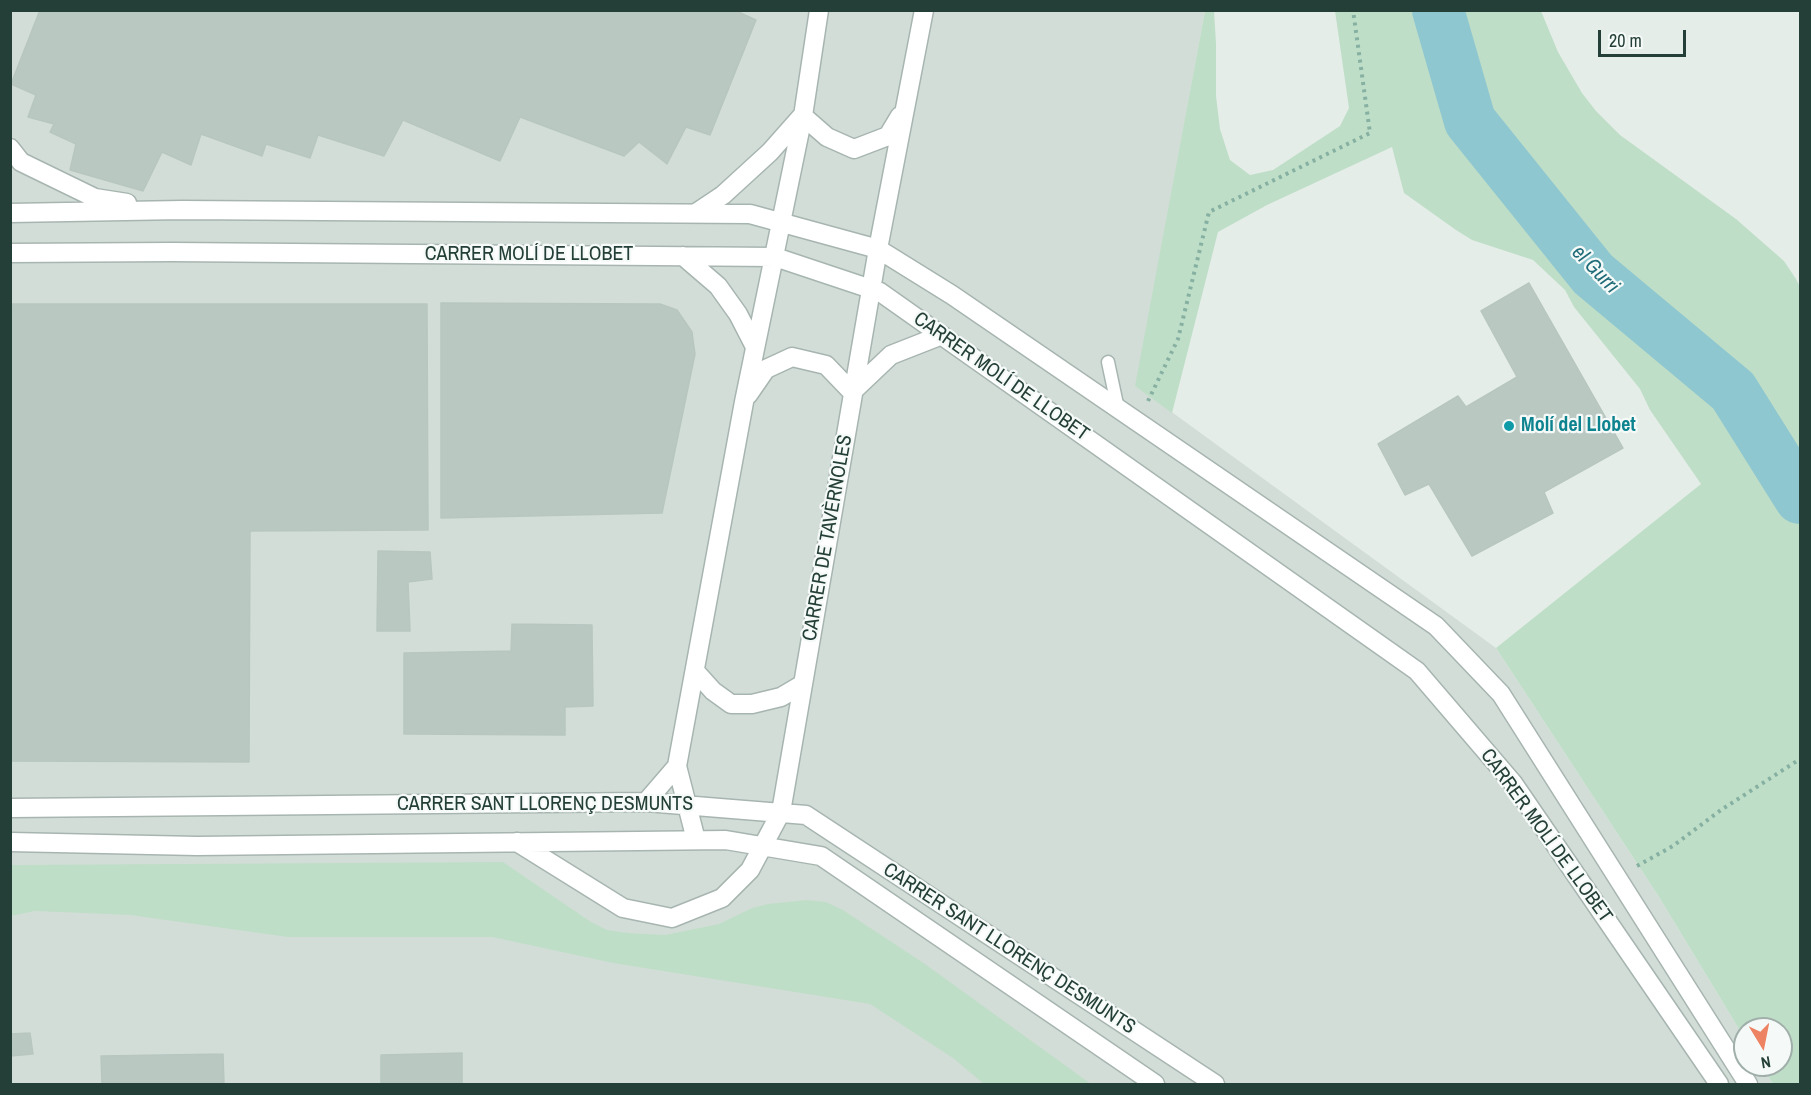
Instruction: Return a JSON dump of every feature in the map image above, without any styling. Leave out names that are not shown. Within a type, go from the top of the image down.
[{"type":"street","points":[[696,840],[677,766],[744,402],[802,116],[819,10]]},
{"type":"street","name":"CARRER DE TAVÈRNOLES","points":[[517,842],[623,908],[672,918],[722,898],[750,870],[781,812],[852,392],[924,10]]},
{"type":"street","name":"CARRER DE TAVÈRNOLES","points":[[802,116],[827,136],[854,149],[888,136],[905,107]]},
{"type":"street","points":[[696,213],[723,195],[770,152],[802,116]]},
{"type":"street","name":"CARRER MOLÍ DE LLOBET","points":[[10,148],[21,162],[94,198],[182,210]]},
{"type":"street","name":"CARRER MOLÍ DE LLOBET","points":[[10,213],[182,210],[750,214],[878,249],[952,295],[1436,626],[1501,694],[1748,1084]]},
{"type":"street","name":"CARRER MOLÍ DE LLOBET","points":[[10,253],[183,252],[775,257],[880,292],[1417,670],[1513,783],[1719,1084]]},
{"type":"street","points":[[683,256],[718,286],[738,314],[755,347]]},
{"type":"street","points":[[744,402],[766,369],[792,357],[826,365],[852,392],[891,355],[942,335]]},
{"type":"street","points":[[695,671],[713,691],[731,704],[752,704],[781,697],[803,684]]},
{"type":"street","points":[[646,802],[677,766]]},
{"type":"street","name":"CARRER SANT LLORENÇ DESMUNTS","points":[[10,808],[646,802],[806,815],[1215,1084]]},
{"type":"street","name":"CARRER SANT LLORENÇ DESMUNTS","points":[[10,842],[198,846],[726,840],[821,856],[1155,1084]]},
{"type":"lane","points":[[1108,362],[1118,409]]},
{"type":"path","points":[[1148,403],[1178,339],[1209,212],[1370,133],[1353,10]]},
{"type":"path","points":[[1630,870],[1673,846],[1720,810],[1800,759]]},
{"type":"shaded area","points":[[10,11],[1205,11],[1136,386],[1496,648],[1659,897],[1733,1019],[1733,1077],[1769,1077],[1773,1084],[11,1084]]},
{"type":"green space","points":[[1205,11],[1214,11],[1216,96],[1220,129],[1230,160],[1250,175],[1273,170],[1340,126],[1349,108],[1335,11],[1541,11],[1558,52],[1582,93],[1596,111],[1620,135],[1736,219],[1784,261],[1800,287],[1800,1084],[1773,1084],[1769,1077],[1793,1077],[1793,1017],[1733,1017],[1733,1019],[1659,897],[1496,648],[1701,484],[1650,410],[1640,389],[1574,307],[1565,290],[1533,260],[1472,240],[1404,193],[1392,147],[1267,205],[1218,232],[1172,413],[1135,386]]},
{"type":"green space","points":[[503,862],[591,922],[607,930],[628,933],[665,935],[719,924],[752,908],[768,904],[806,900],[826,902],[843,910],[925,964],[1091,1084],[984,1084],[953,1058],[870,1004],[613,963],[492,937],[288,937],[130,915],[35,911],[11,916],[11,865]]},
{"type":"building","points":[[40,10],[734,10],[756,20],[710,135],[686,127],[667,164],[639,142],[624,156],[520,117],[500,161],[403,120],[384,156],[318,135],[310,158],[266,144],[262,156],[201,134],[191,165],[162,152],[143,191],[70,170],[76,144],[50,132],[54,124],[28,117],[36,95],[11,84]]},
{"type":"building","name":"Molí del Llobet","points":[[1529,283],[1623,448],[1544,492],[1553,513],[1472,556],[1429,484],[1405,495],[1378,444],[1458,396],[1466,407],[1517,377],[1481,311]]},
{"type":"building","points":[[441,303],[660,304],[677,310],[692,332],[695,354],[662,513],[441,518]]},
{"type":"building","points":[[10,304],[427,304],[428,530],[250,531],[249,762],[10,761]]},
{"type":"building","points":[[378,551],[430,552],[432,579],[408,582],[410,631],[377,631]]},
{"type":"building","points":[[512,624],[592,625],[593,706],[565,707],[565,735],[404,734],[404,653],[511,651]]},
{"type":"building","points":[[30,1033],[33,1054],[10,1056],[10,1034]]},
{"type":"building","points":[[462,1053],[462,1084],[381,1084],[381,1055]]},
{"type":"building","points":[[223,1054],[224,1084],[102,1084],[101,1056]]},
{"type":"waterway","name":"el Gurri","points":[[1438,10],[1470,121],[1593,274],[1733,391],[1800,498]]},
{"type":"place","name":"Molí del Llobet","points":[[1509,426]]}]
